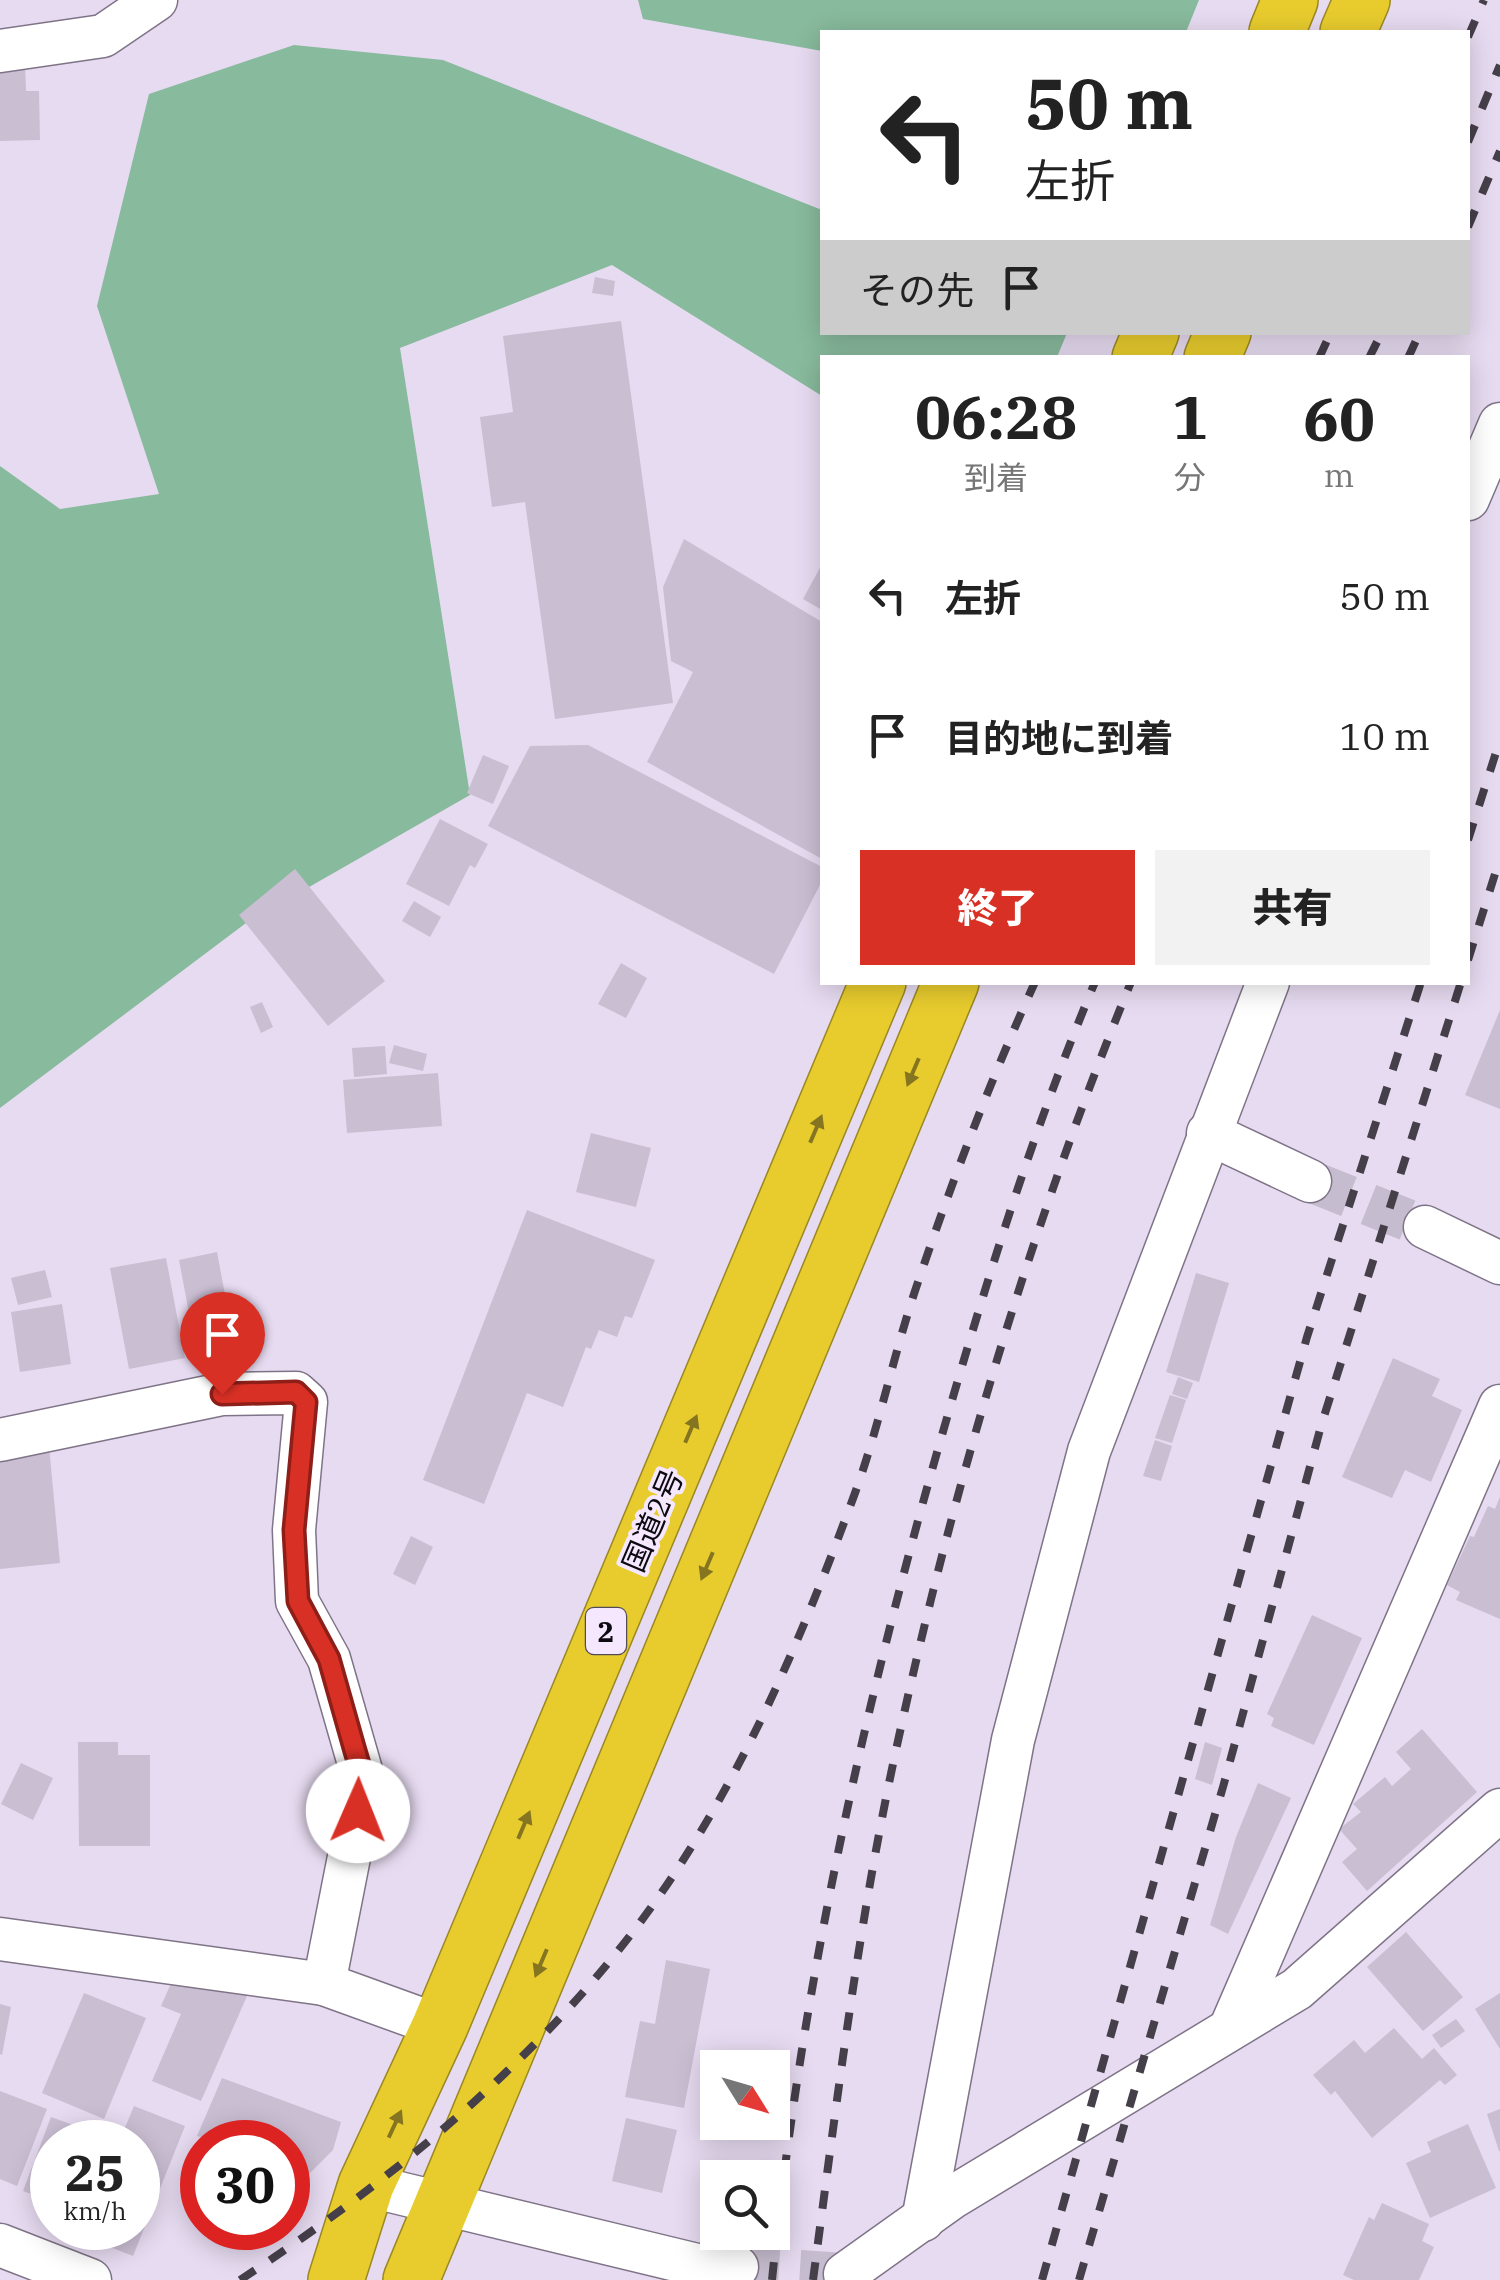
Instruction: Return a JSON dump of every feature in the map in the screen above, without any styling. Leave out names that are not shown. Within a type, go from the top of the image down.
[{"type":"highway","points":[[1278,30],[1290,0]]},
{"type":"highway","points":[[1349,30],[1362,0]]},
{"type":"highway","name":"国道2号","points":[[336,2280],[366,2185],[440,2026],[877,985]]},
{"type":"highway","name":"2","points":[[412,2280],[439,2206],[950,985]]},
{"type":"street","points":[[0,51],[103,36],[156,0]]},
{"type":"street","points":[[1470,495],[1500,424]]},
{"type":"street","points":[[923,2220],[1013,1740],[1090,1450],[1267,985]]},
{"type":"street","points":[[1208,1134],[1310,1181]]},
{"type":"street","points":[[1425,1227],[1500,1262]]},
{"type":"street","points":[[0,1440],[222,1394],[296,1392],[306,1402],[294,1530],[298,1601],[329,1659],[364,1781],[324,1984]]},
{"type":"street","points":[[1230,2029],[1500,1406]]},
{"type":"street","points":[[844,2274],[923,2220],[1297,1989],[1500,1810]]},
{"type":"street","points":[[0,1938],[324,1984],[440,2026]]},
{"type":"street","points":[[366,2185],[710,2270]]},
{"type":"street","points":[[0,2245],[90,2280]]},
{"type":"green space","points":[[638,0],[1199,0],[1187,30],[820,30],[820,51],[643,19]]},
{"type":"green space","points":[[294,45],[443,60],[820,209],[820,335],[1066,335],[1058,355],[820,355],[820,395],[612,265],[400,348],[470,795],[246,923],[0,1108],[0,466],[60,509],[159,494],[97,306],[149,94]]},
{"type":"building","points":[[0,53],[25,62],[26,91],[39,91],[40,140],[0,141]]},
{"type":"building","points":[[595,277],[615,281],[613,296],[592,293]]},
{"type":"building","points":[[621,321],[673,703],[555,719],[525,502],[492,507],[480,417],[513,412],[503,336]]},
{"type":"building","points":[[684,539],[820,621],[820,858],[647,762],[693,672],[671,661],[663,587]]},
{"type":"building","points":[[820,568],[820,609],[803,599]]},
{"type":"building","points":[[588,745],[820,866],[820,885],[774,974],[488,826],[530,746]]},
{"type":"building","points":[[483,755],[509,766],[493,804],[467,793]]},
{"type":"building","points":[[440,819],[488,844],[475,868],[470,865],[449,906],[406,884]]},
{"type":"building","points":[[295,869],[385,981],[328,1026],[239,915]]},
{"type":"building","points":[[414,901],[441,917],[430,937],[402,921]]},
{"type":"building","points":[[621,963],[647,978],[626,1018],[598,1004]]},
{"type":"building","points":[[262,1002],[273,1027],[261,1033],[250,1007]]},
{"type":"building","points":[[1500,1010],[1500,1109],[1465,1095]]},
{"type":"building","points":[[394,1045],[427,1054],[423,1071],[389,1063]]},
{"type":"building","points":[[385,1046],[387,1074],[354,1077],[352,1048]]},
{"type":"building","points":[[438,1073],[442,1126],[347,1133],[343,1080]]},
{"type":"building","points":[[591,1133],[651,1148],[636,1207],[576,1192]]},
{"type":"building","points":[[527,1210],[655,1260],[632,1318],[625,1316],[617,1337],[599,1330],[591,1349],[586,1347],[563,1407],[527,1393],[484,1504],[423,1480]]},
{"type":"building","points":[[217,1252],[234,1343],[196,1350],[179,1260]]},
{"type":"building","points":[[166,1258],[185,1358],[129,1369],[110,1268]]},
{"type":"building","points":[[45,1270],[52,1297],[18,1305],[11,1278]]},
{"type":"building","points":[[1196,1273],[1229,1283],[1199,1382],[1166,1372]]},
{"type":"building","points":[[62,1304],[71,1364],[20,1372],[11,1312]]},
{"type":"building","points":[[1393,1358],[1440,1379],[1432,1396],[1462,1410],[1431,1482],[1405,1470],[1392,1498],[1342,1477]]},
{"type":"building","points":[[1178,1377],[1193,1383],[1187,1399],[1172,1394]]},
{"type":"building","points":[[1170,1395],[1186,1400],[1172,1443],[1155,1438]]},
{"type":"building","points":[[1155,1440],[1172,1446],[1161,1481],[1143,1476]]},
{"type":"building","points":[[49,1446],[60,1563],[0,1569],[0,1450]]},
{"type":"building","points":[[1500,1497],[1500,1619],[1456,1600],[1460,1592],[1447,1585],[1488,1506],[1495,1509]]},
{"type":"building","points":[[411,1536],[433,1547],[415,1585],[393,1574]]},
{"type":"building","points":[[1312,1615],[1362,1638],[1314,1745],[1271,1726],[1274,1718],[1267,1714]]},
{"type":"building","points":[[1422,1729],[1477,1792],[1367,1891],[1342,1862],[1357,1849],[1339,1829],[1361,1812],[1353,1804],[1385,1777],[1392,1786],[1411,1769],[1396,1752]]},
{"type":"building","points":[[78,1742],[118,1742],[118,1755],[150,1755],[150,1846],[79,1846]]},
{"type":"building","points":[[1205,1742],[1222,1748],[1212,1785],[1195,1779]]},
{"type":"building","points":[[21,1763],[53,1778],[33,1820],[1,1804]]},
{"type":"building","points":[[1258,1783],[1291,1798],[1228,1934],[1210,1925],[1236,1837]]},
{"type":"building","points":[[1406,1932],[1463,1997],[1423,2031],[1367,1967]]},
{"type":"building","points":[[666,1960],[710,1969],[684,2108],[625,2097],[640,2021],[655,2024]]},
{"type":"building","points":[[176,1972],[251,1987],[201,2101],[152,2081],[181,2014],[161,2006]]},
{"type":"building","points":[[84,1993],[146,2018],[104,2119],[42,2093]]},
{"type":"building","points":[[1500,1993],[1500,2049],[1475,2009]]},
{"type":"building","points":[[0,2004],[11,2007],[2,2055],[0,2054]]},
{"type":"building","points":[[1456,2019],[1465,2031],[1441,2048],[1432,2035]]},
{"type":"building","points":[[1394,2028],[1422,2059],[1434,2048],[1457,2075],[1445,2085],[1440,2080],[1372,2138],[1335,2091],[1331,2095],[1313,2075],[1354,2040],[1365,2053]]},
{"type":"building","points":[[222,2078],[341,2122],[333,2150],[310,2173],[310,2120],[204,2120]]},
{"type":"building","points":[[0,2091],[47,2109],[43,2120],[30,2120],[30,2153],[17,2186],[0,2179]]},
{"type":"building","points":[[134,2106],[180,2124],[180,2138],[160,2188],[160,2120],[128,2120]]},
{"type":"building","points":[[1500,2109],[1500,2151],[1499,2151],[1487,2114]]},
{"type":"building","points":[[626,2118],[677,2130],[662,2193],[612,2181]]},
{"type":"building","points":[[1468,2124],[1496,2188],[1430,2218],[1406,2163],[1431,2152],[1427,2142]]},
{"type":"building","points":[[30,2172],[30,2194],[23,2191]]},
{"type":"building","points":[[1382,2203],[1429,2224],[1422,2241],[1434,2247],[1419,2280],[1354,2280],[1343,2275],[1369,2217],[1374,2220]]},
{"type":"tunnel","points":[[1310,1181],[1425,1227]]},
{"type":"tunnel","points":[[737,2267],[845,2274]]},
{"type":"railway","points":[[1470,32],[1484,0]]},
{"type":"railway","points":[[1470,137],[1500,65]]},
{"type":"railway","points":[[1470,222],[1500,151]]},
{"type":"railway","points":[[1320,355],[1330,335]]},
{"type":"railway","points":[[1370,355],[1380,335]]},
{"type":"railway","points":[[1409,355],[1419,335]]},
{"type":"railway","points":[[1470,834],[1500,740]]},
{"type":"railway","points":[[1470,954],[1500,858]]},
{"type":"railway","points":[[240,2280],[422,2147],[535,2044],[635,1929],[705,1824],[777,1686],[837,1542],[944,1206],[1034,985]]},
{"type":"railway","points":[[772,2280],[816,1968],[882,1660],[989,1276],[1049,1099],[1094,985]]},
{"type":"railway","points":[[813,2280],[869,1892],[915,1664],[966,1466],[1025,1270],[1130,985]]},
{"type":"railway","points":[[1042,2280],[1307,1337],[1420,985]]},
{"type":"railway","points":[[1079,2280],[1223,1787],[1321,1426],[1460,985]]},
{"type":"route","points":[[222,1394],[296,1392],[306,1402],[294,1530],[298,1601],[329,1659],[364,1781],[358,1811]]}]
